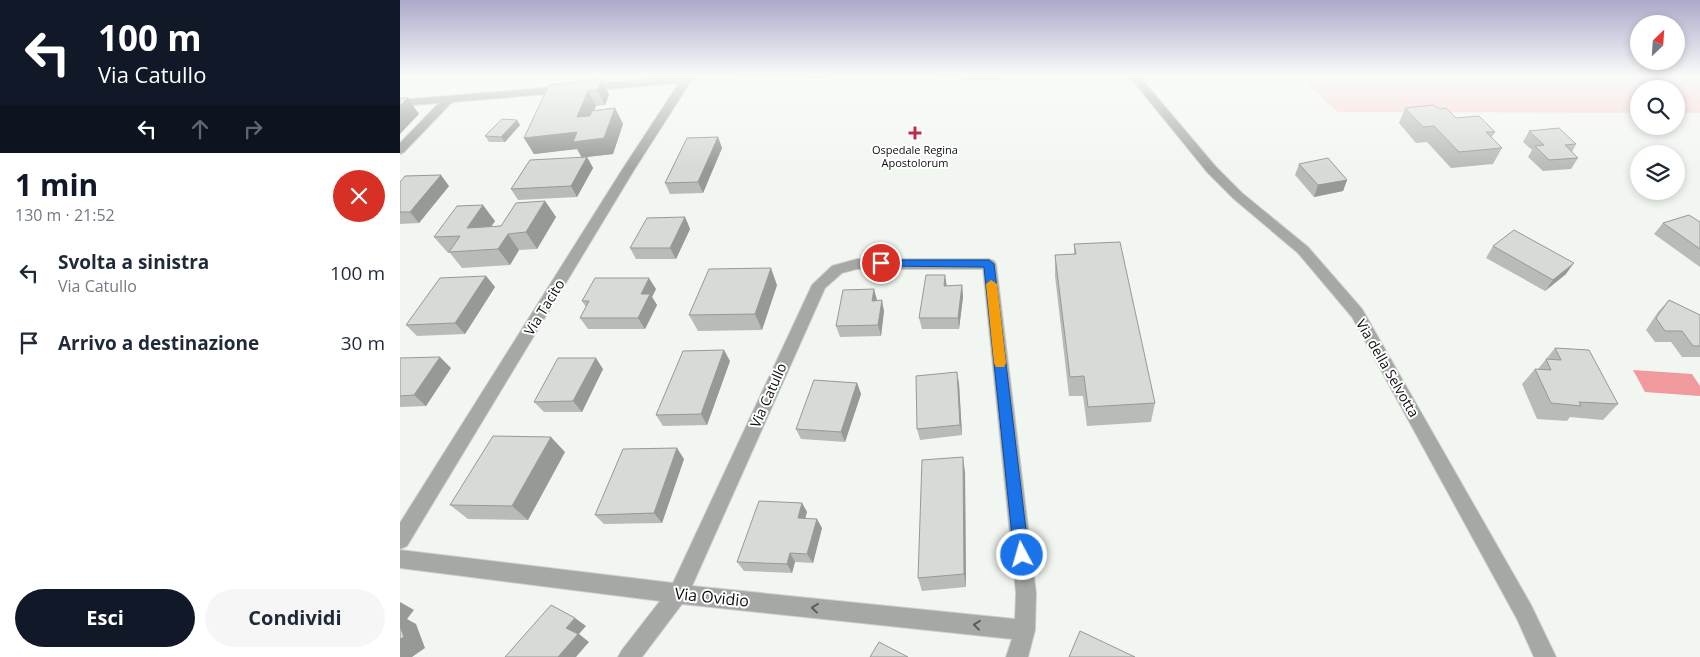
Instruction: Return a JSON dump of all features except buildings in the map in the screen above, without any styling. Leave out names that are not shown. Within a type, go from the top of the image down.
[{"type":"street","points":[[400,150],[442,107]]},
{"type":"street","name":"Via Tacito","points":[[400,540],[669,107]]},
{"type":"street","name":"Via della Selvotta","points":[[1159,107],[1212,170],[1238,196],[1303,250],[1357,313],[1519,604],[1545,657]]},
{"type":"street","name":"Via Catullo","points":[[629,657],[678,594],[813,297],[826,277],[842,267],[857,264],[989,264],[1026,593],[1025,630]]},
{"type":"street","name":"Via Ovidio","points":[[400,559],[678,594],[1025,630]]},
{"type":"street","points":[[1017,657],[1025,630]]},
{"type":"shaded area","points":[[1332,107],[1630,107],[1630,113],[1338,112]]},
{"type":"shaded area","points":[[1685,107],[1700,107],[1700,113],[1685,113]]},
{"type":"shaded area","points":[[1633,370],[1692,374],[1700,386],[1700,396],[1645,392]]},
{"type":"slow traffic","points":[[991,284],[1000,363]]},
{"type":"place","name":"Ospedale Regina Apostolorum","points":[[915,133]]},
{"type":"route","points":[[881,263],[989,264],[1022,555]]}]
